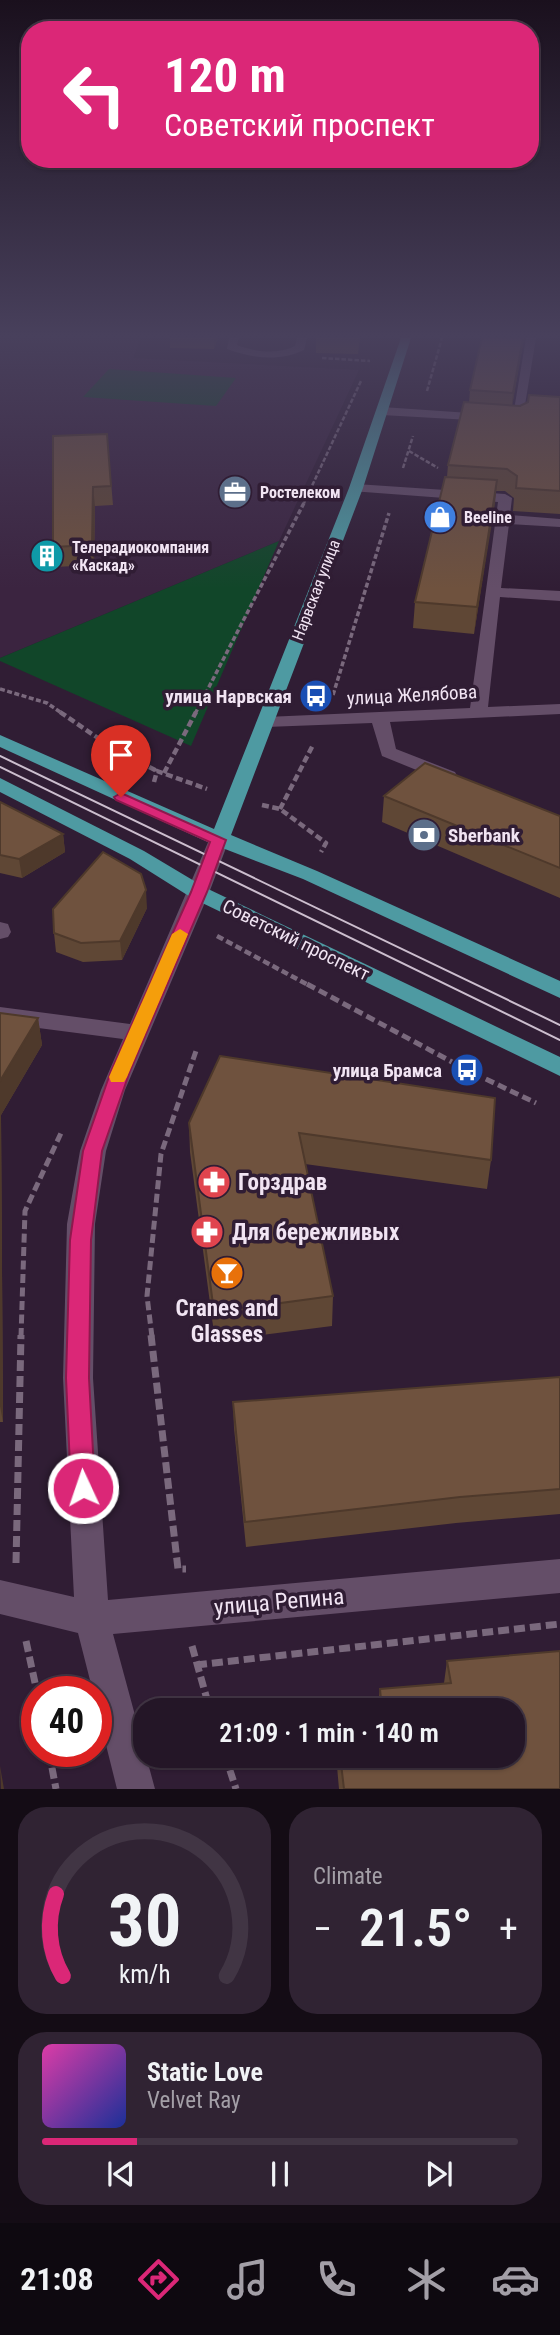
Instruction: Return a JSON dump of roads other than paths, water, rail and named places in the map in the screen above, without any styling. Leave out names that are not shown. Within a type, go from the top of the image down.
[{"type":"main road","name":"Нарвская улица","points":[[219,840],[356,488],[378,421]]},
{"type":"main road","points":[[0,740],[219,840],[310,874],[560,990]]},
{"type":"main road","name":"Советский проспект","points":[[0,784],[136,855],[199,892],[560,1067]]},
{"type":"street","points":[[356,488],[505,498],[478,713]]},
{"type":"street","points":[[503,520],[560,523]]},
{"type":"street","points":[[495,592],[560,596]]},
{"type":"street","name":"улица Желябова","points":[[266,722],[560,709]]},
{"type":"street","points":[[380,718],[388,752],[462,782]]},
{"type":"street","points":[[136,1789],[92,1619],[78,1378],[81,1224],[93,1151],[136,1033],[199,892],[219,840]]},
{"type":"street","points":[[0,1014],[136,1033]]},
{"type":"street","name":"улица Репина","points":[[0,1597],[92,1619],[560,1576]]},
{"type":"tram line","points":[[0,756],[560,1025]]},
{"type":"tram line","points":[[0,767],[560,1040]]},
{"type":"place","name":"Ростелеком","points":[[235,492]]},
{"type":"place","name":"Beeline","points":[[440,517]]},
{"type":"place","name":"Телерадиокомпания «Каскад»","points":[[47,556]]},
{"type":"place","name":"улица Нарвская","points":[[316,696]]},
{"type":"place","name":"Sberbank","points":[[424,835]]},
{"type":"place","name":"улица Брамса","points":[[467,1070]]},
{"type":"place","name":"Горздрав","points":[[214,1182]]},
{"type":"place","name":"Для бережливых","points":[[207,1232]]},
{"type":"place","name":"Cranes and Glasses","points":[[227,1273]]}]
